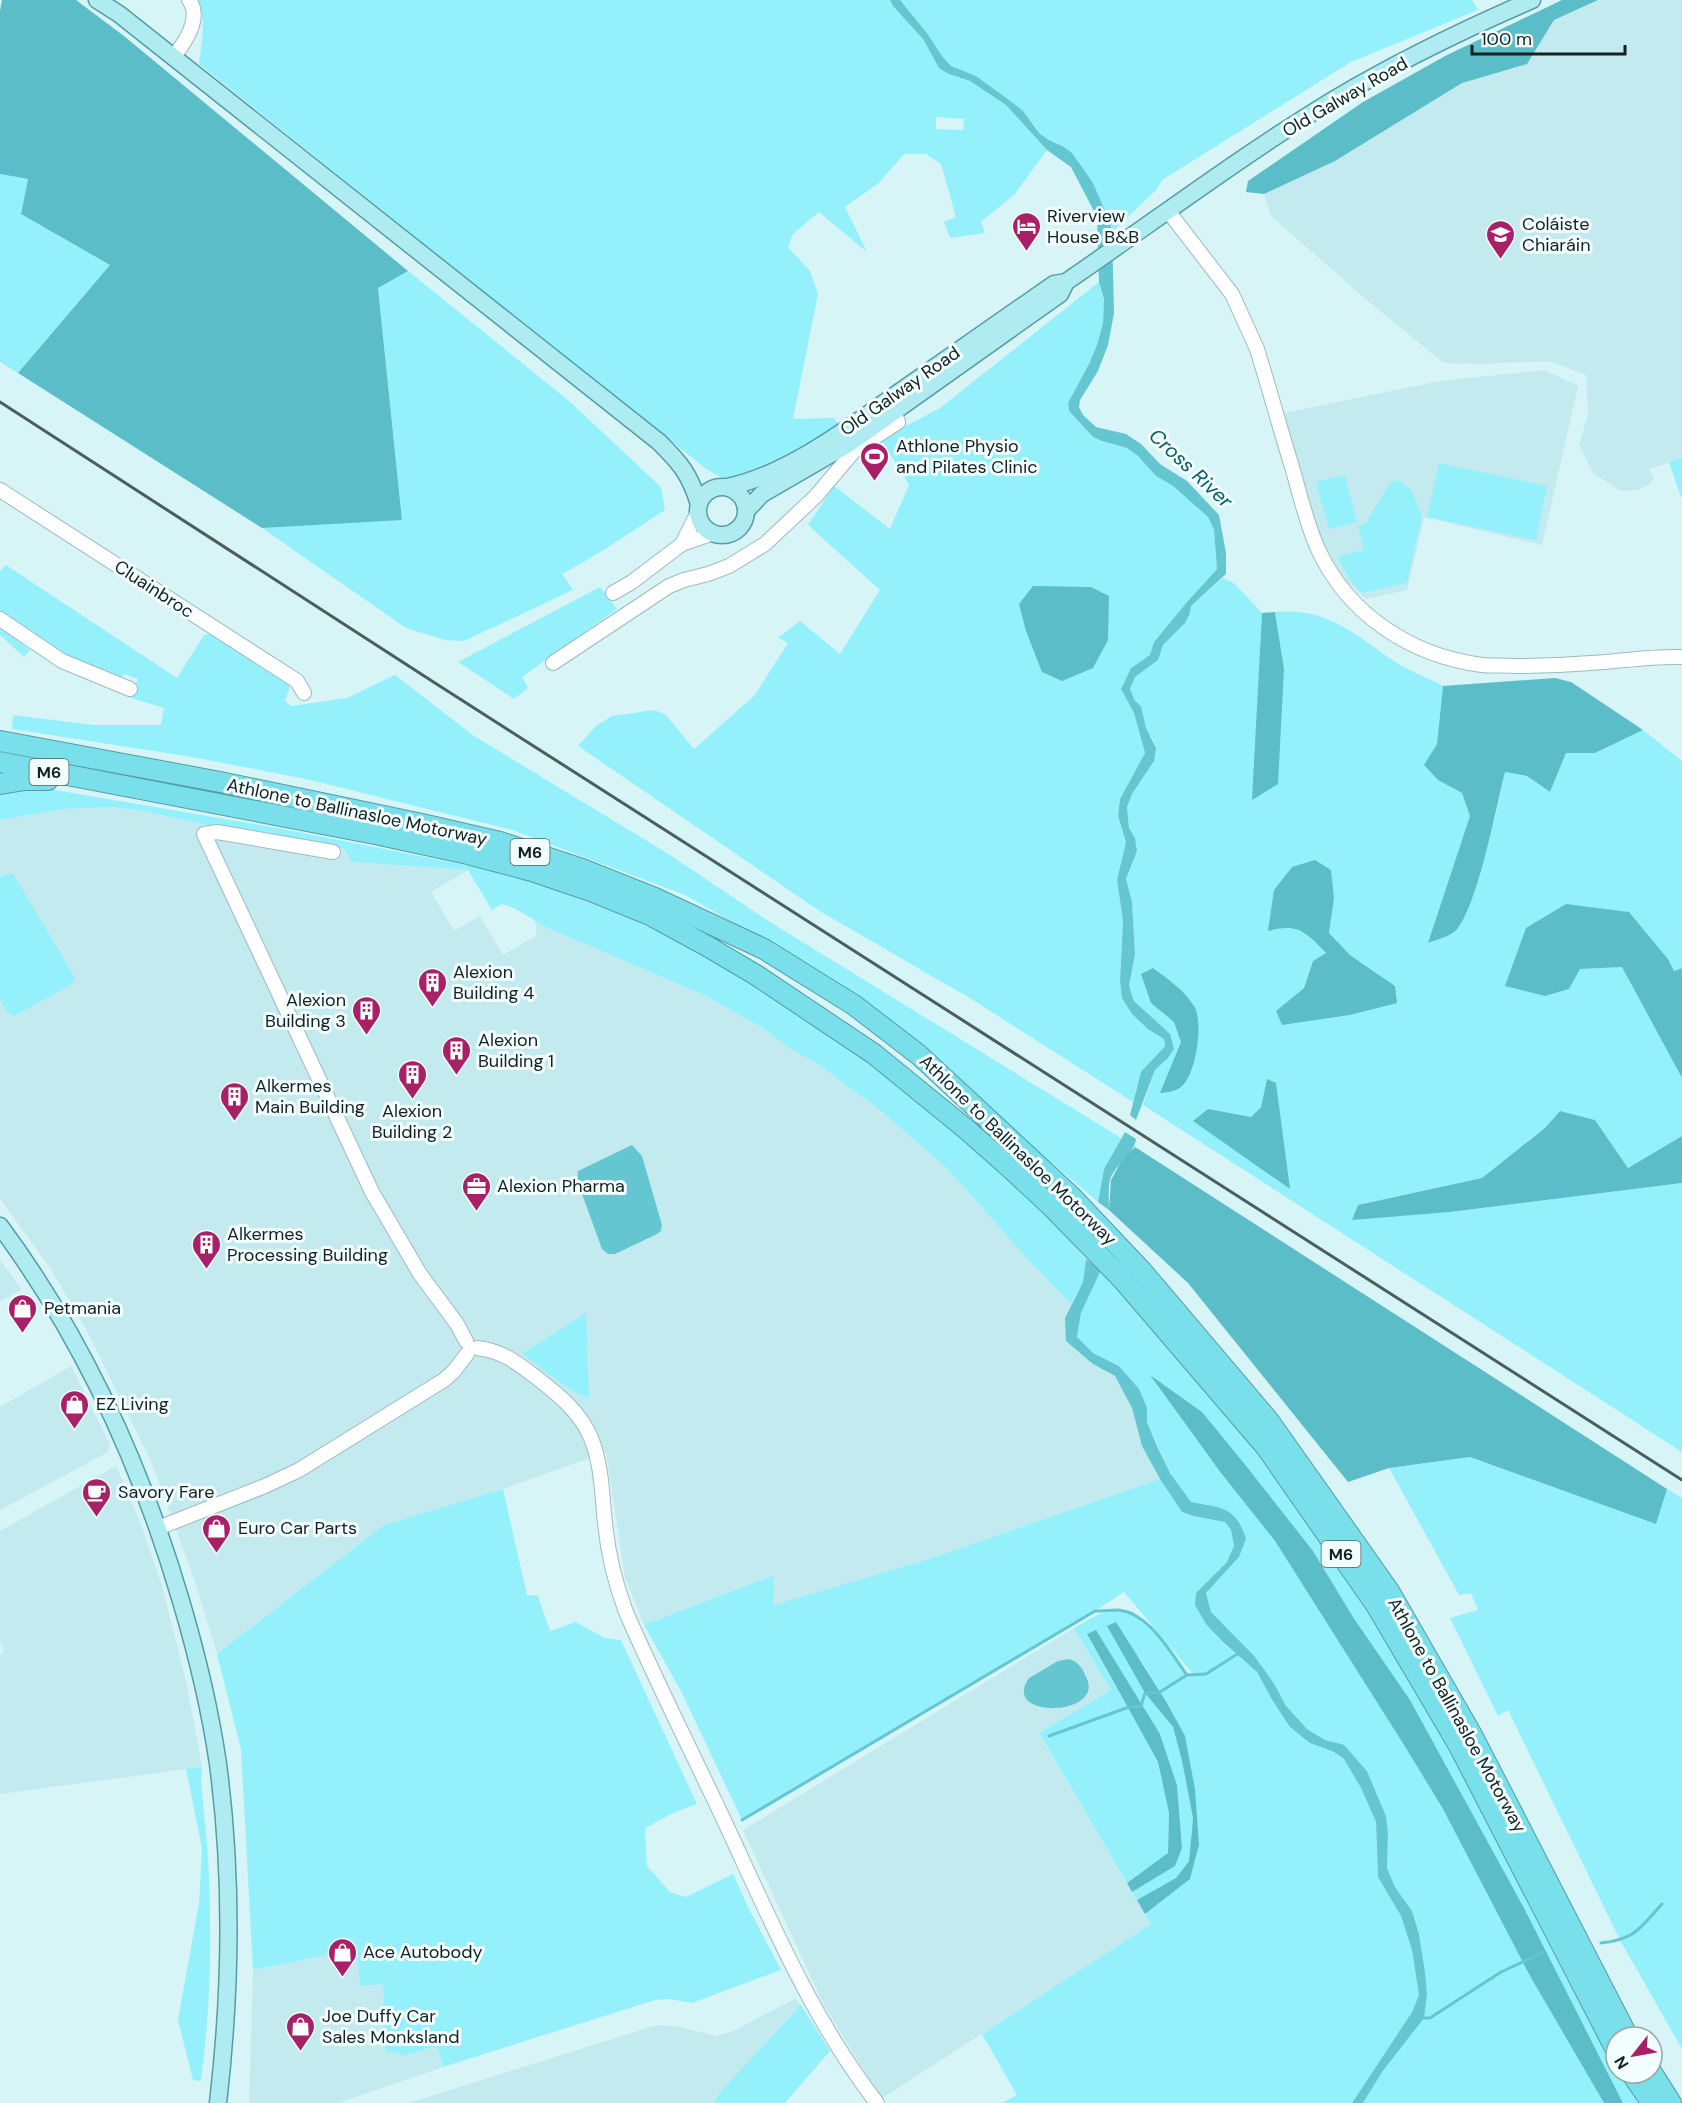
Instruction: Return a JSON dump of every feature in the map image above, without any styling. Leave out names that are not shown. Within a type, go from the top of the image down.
[{"type":"highway","name":"Athlone to Ballinasloe Motorway","points":[[0,741],[220,782],[422,824],[500,843],[582,869],[655,898],[764,949],[854,1005],[919,1055],[1072,1197],[1141,1270],[1269,1421],[1395,1602],[1472,1735],[1622,2025]]},
{"type":"highway","name":"Athlone to Ballinasloe Motorway","points":[[0,762],[468,854],[532,871],[651,915],[756,975],[874,1054],[966,1129],[1038,1194],[1123,1280],[1266,1446],[1376,1605],[1459,1746],[1604,2027]]},
{"type":"highway","points":[[0,784],[25,780],[99,782]]},
{"type":"highway","points":[[1639,2085],[1652,2103]]},
{"type":"highway","points":[[1660,2085],[1671,2103]]},
{"type":"main road","points":[[97,0],[119,14],[658,442],[681,464],[692,481],[704,526],[722,535],[737,530],[743,524],[746,511],[741,496],[733,489],[724,487],[681,464]]},
{"type":"main road","name":"Old Galway Road","points":[[724,487],[756,480],[785,466],[846,429],[1054,284],[1066,282],[1293,125],[1370,79],[1532,0]]},
{"type":"main road","name":"Old Galway Road","points":[[746,511],[762,494],[850,442],[1060,294],[1066,282]]},
{"type":"main road","points":[[699,508],[704,495],[712,489],[724,487]]},
{"type":"main road","points":[[0,1226],[50,1301],[90,1372],[129,1453],[158,1528],[193,1643],[210,1714],[222,1804],[227,1865],[229,1941],[227,2024],[218,2103]]},
{"type":"street","points":[[173,57],[192,28],[194,16],[189,0]]},
{"type":"street","points":[[1168,211],[1232,294],[1246,321],[1257,349],[1310,530],[1332,574],[1349,597],[1371,618],[1390,633],[1414,647],[1440,656],[1483,665],[1548,665],[1664,656],[1682,657]]},
{"type":"street","points":[[553,663],[669,586],[729,566],[765,544],[816,496],[854,452],[898,422],[894,411]]},
{"type":"street","name":"Cluainbroc","points":[[0,490],[297,681],[304,693]]},
{"type":"street","points":[[682,544],[699,508]]},
{"type":"street","points":[[637,607],[619,590],[682,544],[714,533]]},
{"type":"street","points":[[0,619],[62,661],[130,689]]},
{"type":"street","points":[[333,852],[217,832],[204,834],[372,1192],[420,1274],[458,1324],[470,1347]]},
{"type":"street","points":[[158,1528],[265,1486],[299,1470],[444,1380],[454,1371],[470,1347]]},
{"type":"street","points":[[470,1347],[497,1351],[523,1366],[567,1402],[590,1436],[599,1469],[612,1569],[639,1643],[794,1968],[822,2019],[877,2103]]},
{"type":"shaded area","points":[[2,0],[76,0],[124,36],[408,271],[378,288],[402,520],[262,528],[18,373],[110,265],[21,214],[28,179],[0,174],[0,11]]},
{"type":"shaded area","points":[[196,0],[890,0],[923,39],[932,55],[957,77],[970,81],[1006,105],[1047,150],[1014,195],[981,222],[985,233],[950,238],[944,222],[956,217],[941,164],[926,154],[904,154],[879,183],[845,207],[867,252],[819,212],[793,234],[788,247],[810,271],[818,294],[793,419],[834,418],[841,427],[765,472],[729,482],[705,468],[199,64],[203,31],[200,7]],"holes":[[[936,117],[964,119],[963,130],[936,129]]]},
{"type":"shaded area","points":[[890,0],[900,0],[951,66],[976,76],[1023,111],[1040,134],[1072,153],[1093,183],[1112,232],[1114,313],[1108,345],[1098,371],[1080,400],[1079,407],[1083,415],[1096,427],[1126,434],[1141,444],[1160,464],[1187,481],[1219,515],[1226,553],[1226,574],[1191,606],[1185,623],[1163,645],[1158,660],[1135,677],[1130,689],[1135,701],[1141,706],[1146,728],[1156,748],[1154,761],[1132,794],[1127,807],[1129,828],[1135,838],[1137,851],[1126,879],[1132,902],[1135,954],[1129,986],[1134,1001],[1170,1034],[1174,1049],[1155,1070],[1136,1120],[1130,1115],[1141,1072],[1165,1046],[1164,1039],[1149,1030],[1132,1014],[1122,998],[1120,980],[1123,921],[1117,880],[1126,842],[1118,816],[1120,799],[1145,753],[1134,713],[1121,689],[1131,668],[1150,655],[1154,642],[1217,569],[1214,530],[1208,517],[1173,486],[1156,476],[1138,456],[1127,448],[1093,437],[1069,411],[1068,403],[1097,345],[1103,323],[1104,299],[1099,282],[1097,217],[1071,167],[1047,150],[1006,105],[970,81],[939,68],[923,39]]},
{"type":"shaded area","points":[[900,0],[1472,0],[1478,10],[1351,62],[1162,180],[1157,189],[1112,232],[1093,183],[1057,143],[1040,134],[1009,100],[976,76],[951,66]]},
{"type":"shaded area","points":[[1562,0],[1598,0],[1554,20],[1527,64],[1462,83],[1335,161],[1264,194],[1246,192],[1248,181],[1363,102],[1447,55]]},
{"type":"shaded area","name":"Coláiste Chiaráin","points":[[1598,0],[1682,0],[1682,458],[1649,469],[1654,478],[1650,484],[1637,490],[1621,491],[1593,473],[1579,445],[1588,414],[1586,375],[1550,361],[1444,363],[1368,301],[1271,216],[1264,194],[1335,161],[1462,83],[1527,64],[1554,20]]},
{"type":"shaded area","points":[[0,174],[28,179],[21,214],[110,265],[18,373],[0,362]]},
{"type":"shaded area","points":[[408,271],[569,401],[661,487],[665,510],[562,574],[573,590],[464,641],[445,640],[406,628],[262,528],[402,519],[378,287]]},
{"type":"shaded area","points":[[1099,282],[1104,299],[1103,323],[1089,364],[1068,403],[1069,411],[1093,437],[1127,448],[1138,456],[1156,476],[1173,486],[1208,517],[1214,530],[1217,569],[1154,642],[1150,655],[1131,668],[1121,689],[1134,713],[1145,753],[1120,799],[1118,816],[1126,842],[1117,880],[1123,921],[1120,980],[1149,1030],[1164,1039],[1165,1046],[1141,1072],[1133,1102],[973,1000],[818,910],[578,746],[596,726],[612,716],[654,710],[665,714],[694,749],[754,696],[788,643],[778,638],[800,621],[840,654],[880,590],[808,525],[834,486],[890,529],[909,485],[881,439],[940,408]]},
{"type":"shaded area","points":[[1545,370],[1578,386],[1542,545],[1424,517],[1407,590],[1366,599],[1340,576],[1318,536],[1284,413],[1440,381]]},
{"type":"shaded area","points":[[1682,458],[1682,500],[1669,462]]},
{"type":"shaded area","points":[[1439,463],[1547,486],[1536,540],[1427,517]]},
{"type":"shaded area","points":[[1345,475],[1357,522],[1329,529],[1316,482]]},
{"type":"shaded area","points":[[1398,480],[1411,489],[1422,516],[1407,583],[1362,593],[1350,580],[1337,557],[1364,550],[1358,526],[1369,522],[1368,519],[1390,483]]},
{"type":"shaded area","points":[[6,565],[177,678],[205,634],[210,633],[287,682],[290,686],[285,701],[291,706],[347,698],[395,675],[474,736],[667,853],[770,922],[1121,1138],[1104,1169],[1098,1202],[840,984],[685,895],[512,830],[306,779],[192,757],[12,729],[13,715],[94,725],[161,725],[164,708],[131,698],[138,679],[124,674],[121,679],[65,659],[0,614],[0,571]]},
{"type":"shaded area","points":[[1223,578],[1235,584],[1262,613],[1253,799],[1284,669],[1275,612],[1311,614],[1327,619],[1355,634],[1402,666],[1443,686],[1437,744],[1438,780],[1462,793],[1470,816],[1460,850],[1483,859],[1505,772],[1527,776],[1550,792],[1566,753],[1595,753],[1643,730],[1682,761],[1682,968],[1674,971],[1668,959],[1629,912],[1505,986],[1545,996],[1569,989],[1580,969],[1622,967],[1682,1078],[1682,1136],[1628,1168],[1595,1120],[1560,1111],[1545,1128],[1482,1178],[1358,1205],[1353,1219],[1450,1212],[1682,1183],[1682,1452],[1143,1105],[1155,1070],[1174,1049],[1151,1017],[1134,1001],[1129,986],[1135,954],[1132,902],[1126,879],[1137,851],[1135,838],[1129,828],[1127,807],[1132,794],[1154,761],[1154,742],[1146,728],[1141,706],[1135,701],[1130,689],[1135,677],[1158,660],[1163,645],[1185,623],[1191,606]],"holes":[[[1334,899],[1329,933],[1350,955],[1377,973],[1396,1002],[1350,1015],[1282,1025],[1276,1011],[1304,988],[1313,961],[1326,953],[1305,933],[1287,926]],[[1267,1079],[1289,1189],[1251,1117],[1261,1107]]]},
{"type":"shaded area","points":[[1033,586],[1091,587],[1109,596],[1108,640],[1093,668],[1062,681],[1042,672],[1026,631],[1019,604]]},
{"type":"shaded area","points":[[600,587],[617,609],[522,677],[528,688],[514,699],[458,662]]},
{"type":"shaded area","points":[[1275,612],[1284,669],[1278,784],[1252,800],[1262,613]]},
{"type":"shaded area","points":[[0,628],[30,650],[24,657],[0,635]]},
{"type":"shaded area","points":[[1555,678],[1571,682],[1643,730],[1595,753],[1566,753],[1550,792],[1527,776],[1505,772],[1478,882],[1462,922],[1454,932],[1428,943],[1470,816],[1462,793],[1438,780],[1424,765],[1437,744],[1443,686]]},
{"type":"shaded area","points":[[37,787],[278,828],[470,866],[522,879],[636,921],[724,964],[883,1069],[1039,1205],[1086,1259],[1083,1282],[1071,1304],[1022,1253],[949,1170],[880,1110],[818,1064],[788,1047],[763,1028],[702,994],[548,928],[514,908],[502,904],[492,910],[468,870],[352,862],[345,849],[220,828],[144,811],[109,807],[64,809],[0,820],[0,791]]},
{"type":"shaded area","points":[[109,807],[144,811],[220,828],[345,849],[353,862],[468,870],[431,892],[454,931],[480,916],[503,955],[536,936],[536,924],[532,918],[548,928],[702,994],[763,1028],[788,1047],[818,1063],[880,1110],[949,1170],[1022,1253],[1071,1304],[1065,1318],[1093,1364],[1115,1376],[1123,1389],[1132,1408],[1142,1446],[1160,1479],[923,1561],[773,1605],[773,1575],[644,1625],[625,1577],[606,1452],[503,1489],[384,1525],[217,1654],[194,1578],[151,1461],[87,1331],[49,1266],[0,1199],[0,820],[64,809]]},
{"type":"shaded area","points":[[1315,860],[1331,870],[1334,899],[1329,933],[1350,955],[1395,986],[1397,1003],[1350,1015],[1282,1025],[1276,1011],[1304,988],[1313,961],[1326,953],[1301,931],[1287,928],[1268,931],[1274,890],[1292,867]]},
{"type":"shaded area","points":[[10,873],[14,875],[75,980],[14,1016],[8,1013],[0,999],[0,877]]},
{"type":"shaded area","points":[[1566,904],[1629,912],[1668,959],[1674,971],[1682,968],[1682,1078],[1622,967],[1580,969],[1569,989],[1545,996],[1505,986],[1526,928]]},
{"type":"shaded area","points":[[1153,968],[1190,1000],[1197,1014],[1198,1024],[1195,1060],[1187,1080],[1177,1089],[1160,1093],[1181,1042],[1174,1022],[1151,1003],[1141,974]]},
{"type":"shaded area","points":[[1267,1079],[1276,1083],[1290,1189],[1193,1121],[1208,1109],[1251,1117],[1261,1107]]},
{"type":"shaded area","points":[[1560,1111],[1595,1120],[1628,1168],[1682,1136],[1682,1183],[1450,1212],[1352,1220],[1358,1205],[1482,1178],[1545,1128]]},
{"type":"shaded area","points":[[1125,1132],[1136,1139],[1135,1145],[1112,1174],[1109,1210],[1098,1202],[1104,1169]]},
{"type":"shaded area","points":[[632,1145],[642,1156],[662,1225],[661,1231],[615,1254],[608,1254],[602,1249],[577,1180],[578,1171]]},
{"type":"shaded area","points":[[1135,1147],[1667,1489],[1656,1524],[1470,1457],[1389,1468],[1348,1482],[1188,1283],[1109,1210],[1111,1180],[1122,1160]]},
{"type":"shaded area","points":[[1086,1259],[1101,1270],[1081,1313],[1077,1337],[1093,1353],[1119,1366],[1139,1389],[1147,1408],[1147,1422],[1157,1446],[1170,1473],[1191,1502],[1226,1510],[1232,1514],[1242,1528],[1246,1539],[1239,1557],[1206,1593],[1211,1612],[1255,1657],[1275,1685],[1286,1706],[1307,1729],[1325,1740],[1344,1745],[1367,1771],[1386,1816],[1387,1868],[1395,1887],[1412,1911],[1419,1934],[1427,1994],[1424,2018],[1382,2072],[1363,2103],[1352,2103],[1412,2012],[1419,1995],[1412,1950],[1401,1916],[1378,1877],[1376,1822],[1361,1788],[1344,1759],[1334,1752],[1310,1743],[1290,1727],[1257,1672],[1206,1624],[1195,1605],[1196,1593],[1227,1562],[1234,1546],[1231,1530],[1225,1522],[1182,1512],[1142,1446],[1132,1408],[1115,1376],[1093,1364],[1066,1341],[1065,1318],[1083,1282]]},
{"type":"shaded area","points":[[0,1260],[22,1290],[0,1301]]},
{"type":"shaded area","points":[[1101,1270],[1263,1456],[1362,1595],[1432,1714],[1564,1973],[1604,2042],[1604,2066],[1524,1908],[1410,1700],[1353,1617],[1313,1551],[1247,1467],[1152,1377],[1221,1473],[1275,1541],[1404,1745],[1443,1809],[1530,1976],[1604,2103],[1363,2103],[1427,1994],[1419,1934],[1412,1911],[1395,1887],[1387,1868],[1386,1816],[1367,1771],[1344,1746],[1325,1740],[1307,1729],[1286,1706],[1275,1685],[1211,1612],[1206,1593],[1239,1557],[1246,1539],[1223,1509],[1191,1503],[1170,1473],[1147,1422],[1147,1408],[1119,1366],[1093,1353],[1077,1337],[1081,1313]]},
{"type":"shaded area","points":[[586,1313],[589,1398],[563,1384],[522,1354]]},
{"type":"shaded area","points":[[71,1366],[110,1444],[108,1452],[0,1510],[0,1407]]},
{"type":"shaded area","points":[[1150,1375],[1202,1412],[1247,1467],[1313,1551],[1353,1617],[1410,1700],[1524,1908],[1604,2066],[1604,2085],[1614,2085],[1623,2103],[1604,2103],[1530,1976],[1443,1809],[1275,1541],[1221,1473]]},
{"type":"shaded area","points":[[1470,1457],[1656,1524],[1667,1489],[1682,1498],[1682,2049],[1620,1940],[1508,1710],[1498,1716],[1450,1618],[1478,1610],[1471,1593],[1459,1595],[1389,1468]]},
{"type":"shaded area","points":[[116,1466],[140,1522],[162,1586],[187,1685],[202,1767],[0,1794],[0,1655],[4,1651],[0,1641],[0,1531]]},
{"type":"shaded area","points":[[1160,1479],[1182,1512],[1225,1522],[1231,1530],[1234,1546],[1227,1562],[1196,1593],[1224,1644],[1257,1672],[1271,1698],[1310,1743],[1334,1752],[1344,1759],[1361,1788],[1376,1822],[1378,1877],[1401,1916],[1412,1950],[1419,1995],[1412,2012],[1352,2103],[1002,2103],[1017,2095],[982,2034],[1151,1924],[1145,1914],[1190,1879],[1199,1845],[1185,1736],[1139,1657],[1145,1693],[1173,1727],[1193,1818],[1189,1860],[1176,1878],[1137,1900],[1132,1892],[1174,1866],[1182,1848],[1177,1785],[1160,1734],[1087,1635],[1158,1762],[1169,1813],[1168,1854],[1127,1883],[1039,1733],[1111,1690],[1074,1628],[1103,1612],[1120,1610],[1143,1621],[1163,1642],[1187,1674],[1193,1674],[1124,1592],[742,1820],[681,1691],[644,1625],[774,1575],[773,1605],[923,1561]]},
{"type":"shaded area","points":[[503,1489],[527,1595],[538,1596],[550,1631],[576,1622],[605,1638],[621,1640],[697,1804],[677,1811],[645,1828],[647,1866],[670,1892],[686,1897],[733,1874],[781,1970],[692,2003],[669,1999],[655,2000],[443,2067],[437,2046],[403,2056],[394,2052],[386,2053],[383,1984],[360,1986],[357,1949],[253,1970],[241,1749],[217,1654],[384,1525]]},
{"type":"shaded area","points":[[1116,1622],[1185,1736],[1195,1789],[1199,1845],[1190,1879],[1145,1914],[1137,1900],[1176,1878],[1189,1861],[1193,1818],[1173,1727],[1145,1693],[1107,1626]]},
{"type":"shaded area","points":[[1074,1628],[1111,1690],[1039,1734],[1151,1924],[881,2099],[823,2003],[743,1830]]},
{"type":"shaded area","points":[[1096,1630],[1160,1734],[1177,1785],[1182,1848],[1175,1866],[1132,1892],[1127,1883],[1168,1853],[1169,1813],[1158,1762],[1087,1634]]},
{"type":"shaded area","points":[[1069,1659],[1080,1666],[1087,1679],[1088,1692],[1081,1701],[1053,1708],[1039,1706],[1028,1701],[1024,1691],[1029,1678],[1058,1661]]},
{"type":"shaded area","points":[[202,1767],[201,1782],[210,1904],[210,1980],[201,2081],[193,2080],[178,2020],[199,1903],[202,1848],[186,1769]]},
{"type":"shaded area","points":[[358,1949],[360,1986],[383,1983],[394,2052],[403,2056],[437,2046],[443,2067],[338,2103],[249,2103],[253,1970]]},
{"type":"shaded area","points":[[795,1999],[801,2005],[721,2091],[714,2103],[409,2103],[657,2025],[675,2026],[716,2036],[731,2032]]},
{"type":"shaded area","points":[[801,2005],[830,2051],[785,2103],[714,2103],[721,2091]]},
{"type":"shaded area","points":[[1614,2085],[1630,2085],[1641,2103],[1623,2103]]},
{"type":"waterway","points":[[742,1820],[1095,1611],[1119,1610],[1140,1619],[1158,1635],[1187,1675],[1206,1674],[1239,1653]]},
{"type":"waterway","points":[[1049,1736],[1129,1707],[1141,1706],[1145,1693],[1160,1692],[1187,1675]]},
{"type":"waterway","points":[[1601,1943],[1630,1935],[1642,1926],[1662,1904]]},
{"type":"waterway","points":[[1420,2018],[1430,2018],[1501,1972],[1542,1953]]},
{"type":"railway","points":[[0,402],[435,683],[1682,1480]]},
{"type":"place","name":"Riverview House B&B","points":[[1026,252]]},
{"type":"place","name":"Coláiste Chiaráin","points":[[1501,260]]},
{"type":"place","name":"Athlone Physio and Pilates Clinic","points":[[875,482]]},
{"type":"place","name":"Alexion Building 4","points":[[432,1008]]},
{"type":"place","name":"Alexion Building 3","points":[[367,1036]]},
{"type":"place","name":"Alexion Building 1","points":[[457,1076]]},
{"type":"place","name":"Alexion Building 2","points":[[412,1100]]},
{"type":"place","name":"Alkermes Main Building","points":[[234,1122]]},
{"type":"place","name":"Alexion Pharma","points":[[476,1212]]},
{"type":"place","name":"Alkermes Processing Building","points":[[206,1270]]},
{"type":"place","name":"Petmania","points":[[23,1334]]},
{"type":"place","name":"EZ Living","points":[[75,1430]]},
{"type":"place","name":"Savory Fare","points":[[97,1518]]},
{"type":"place","name":"Euro Car Parts","points":[[217,1554]]},
{"type":"place","name":"Ace Autobody","points":[[342,1978]]},
{"type":"place","name":"Joe Duffy Car Sales Monksland","points":[[301,2052]]},
{"type":"water label","name":"Cross River","points":[[1191,468]]}]
